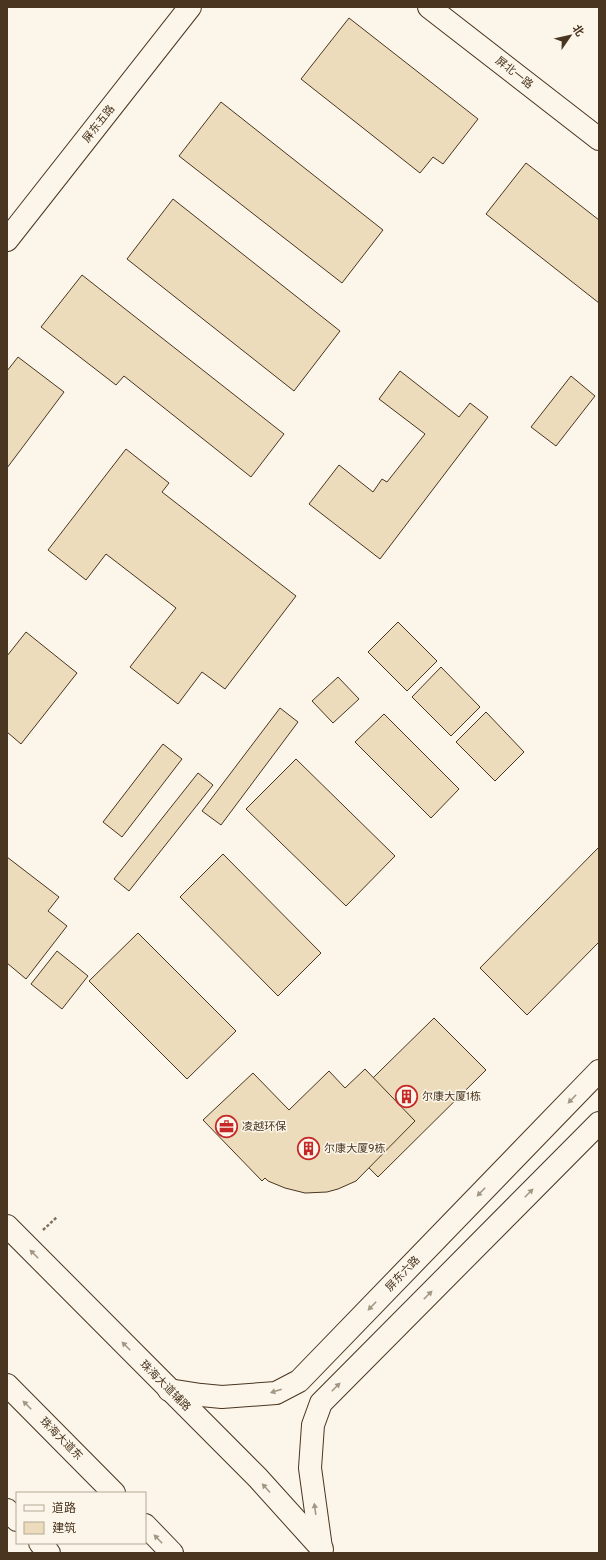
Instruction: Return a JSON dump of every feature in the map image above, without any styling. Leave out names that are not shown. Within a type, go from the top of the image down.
[{"type":"main road","name":"屏东五路","points":[[7,240],[190,7]]},
{"type":"main road","name":"屏北一路","points":[[428,7],[599,139]]},
{"type":"main road","name":"屏东六路","points":[[170,1390],[201,1395],[230,1396],[276,1393],[299,1381],[599,1071]]},
{"type":"main road","points":[[323,1550],[310,1468],[314,1425],[321,1403],[599,1123]]},
{"type":"main road","name":"珠海大道辅路","points":[[7,1226],[258,1478],[323,1550]]},
{"type":"main road","name":"珠海大道东","points":[[7,1385],[113,1492]]},
{"type":"main road","points":[[7,1510],[16,1519]]},
{"type":"main road","points":[[146,1526],[172,1553]]},
{"type":"main road","points":[[41,1544],[49,1553]]},
{"type":"building","points":[[349,18],[478,119],[443,164],[433,157],[420,173],[301,79]]},
{"type":"building","points":[[221,102],[383,230],[342,283],[179,156]]},
{"type":"building","points":[[526,163],[599,220],[599,303],[486,214]]},
{"type":"building","points":[[173,199],[340,331],[294,391],[127,259]]},
{"type":"building","points":[[82,275],[284,434],[251,477],[124,376],[116,385],[41,327]]},
{"type":"building","points":[[18,357],[64,392],[7,468],[7,371]]},
{"type":"building","points":[[400,371],[459,417],[470,403],[488,417],[380,559],[309,504],[339,465],[373,492],[382,479],[387,482],[425,434],[379,399]]},
{"type":"building","points":[[571,376],[595,396],[556,446],[531,427]]},
{"type":"building","points":[[126,449],[169,483],[162,492],[296,596],[225,689],[202,672],[178,704],[130,667],[176,608],[106,554],[86,580],[48,550]]},
{"type":"building","points":[[398,622],[437,661],[407,691],[368,652]]},
{"type":"building","points":[[26,632],[77,673],[21,744],[7,732],[7,656]]},
{"type":"building","points":[[441,667],[480,707],[451,736],[412,697]]},
{"type":"building","points":[[338,677],[359,699],[333,723],[312,701]]},
{"type":"building","points":[[280,708],[298,722],[221,825],[202,811]]},
{"type":"building","points":[[486,712],[524,752],[495,781],[456,742]]},
{"type":"building","points":[[384,714],[459,789],[431,818],[355,742]]},
{"type":"building","points":[[163,744],[182,759],[122,837],[103,822]]},
{"type":"building","points":[[296,759],[395,856],[346,906],[246,809]]},
{"type":"building","points":[[198,773],[213,785],[129,891],[114,879]]},
{"type":"building","points":[[599,847],[599,942],[527,1015],[480,968]]},
{"type":"building","points":[[223,854],[321,953],[278,996],[180,897]]},
{"type":"building","points":[[7,857],[59,897],[48,911],[67,926],[26,979],[7,963]]},
{"type":"building","points":[[138,933],[236,1031],[187,1079],[89,981]]},
{"type":"building","points":[[57,951],[88,976],[62,1009],[31,984]]},
{"type":"building","name":"尔康大厦1栋","points":[[434,1018],[486,1070],[378,1177],[326,1124]]},
{"type":"building","name":"尔康大厦9栋","points":[[365,1069],[415,1121],[356,1181],[338,1189],[327,1192],[305,1193],[285,1188],[268,1181],[265,1178],[262,1181],[203,1120],[253,1073],[289,1110],[329,1071],[345,1088]]},
{"type":"place","name":"尔康大厦1栋","points":[[406,1097]]},
{"type":"place","name":"凌越环保","points":[[227,1127]]},
{"type":"place","name":"尔康大厦9栋","points":[[309,1149]]}]
